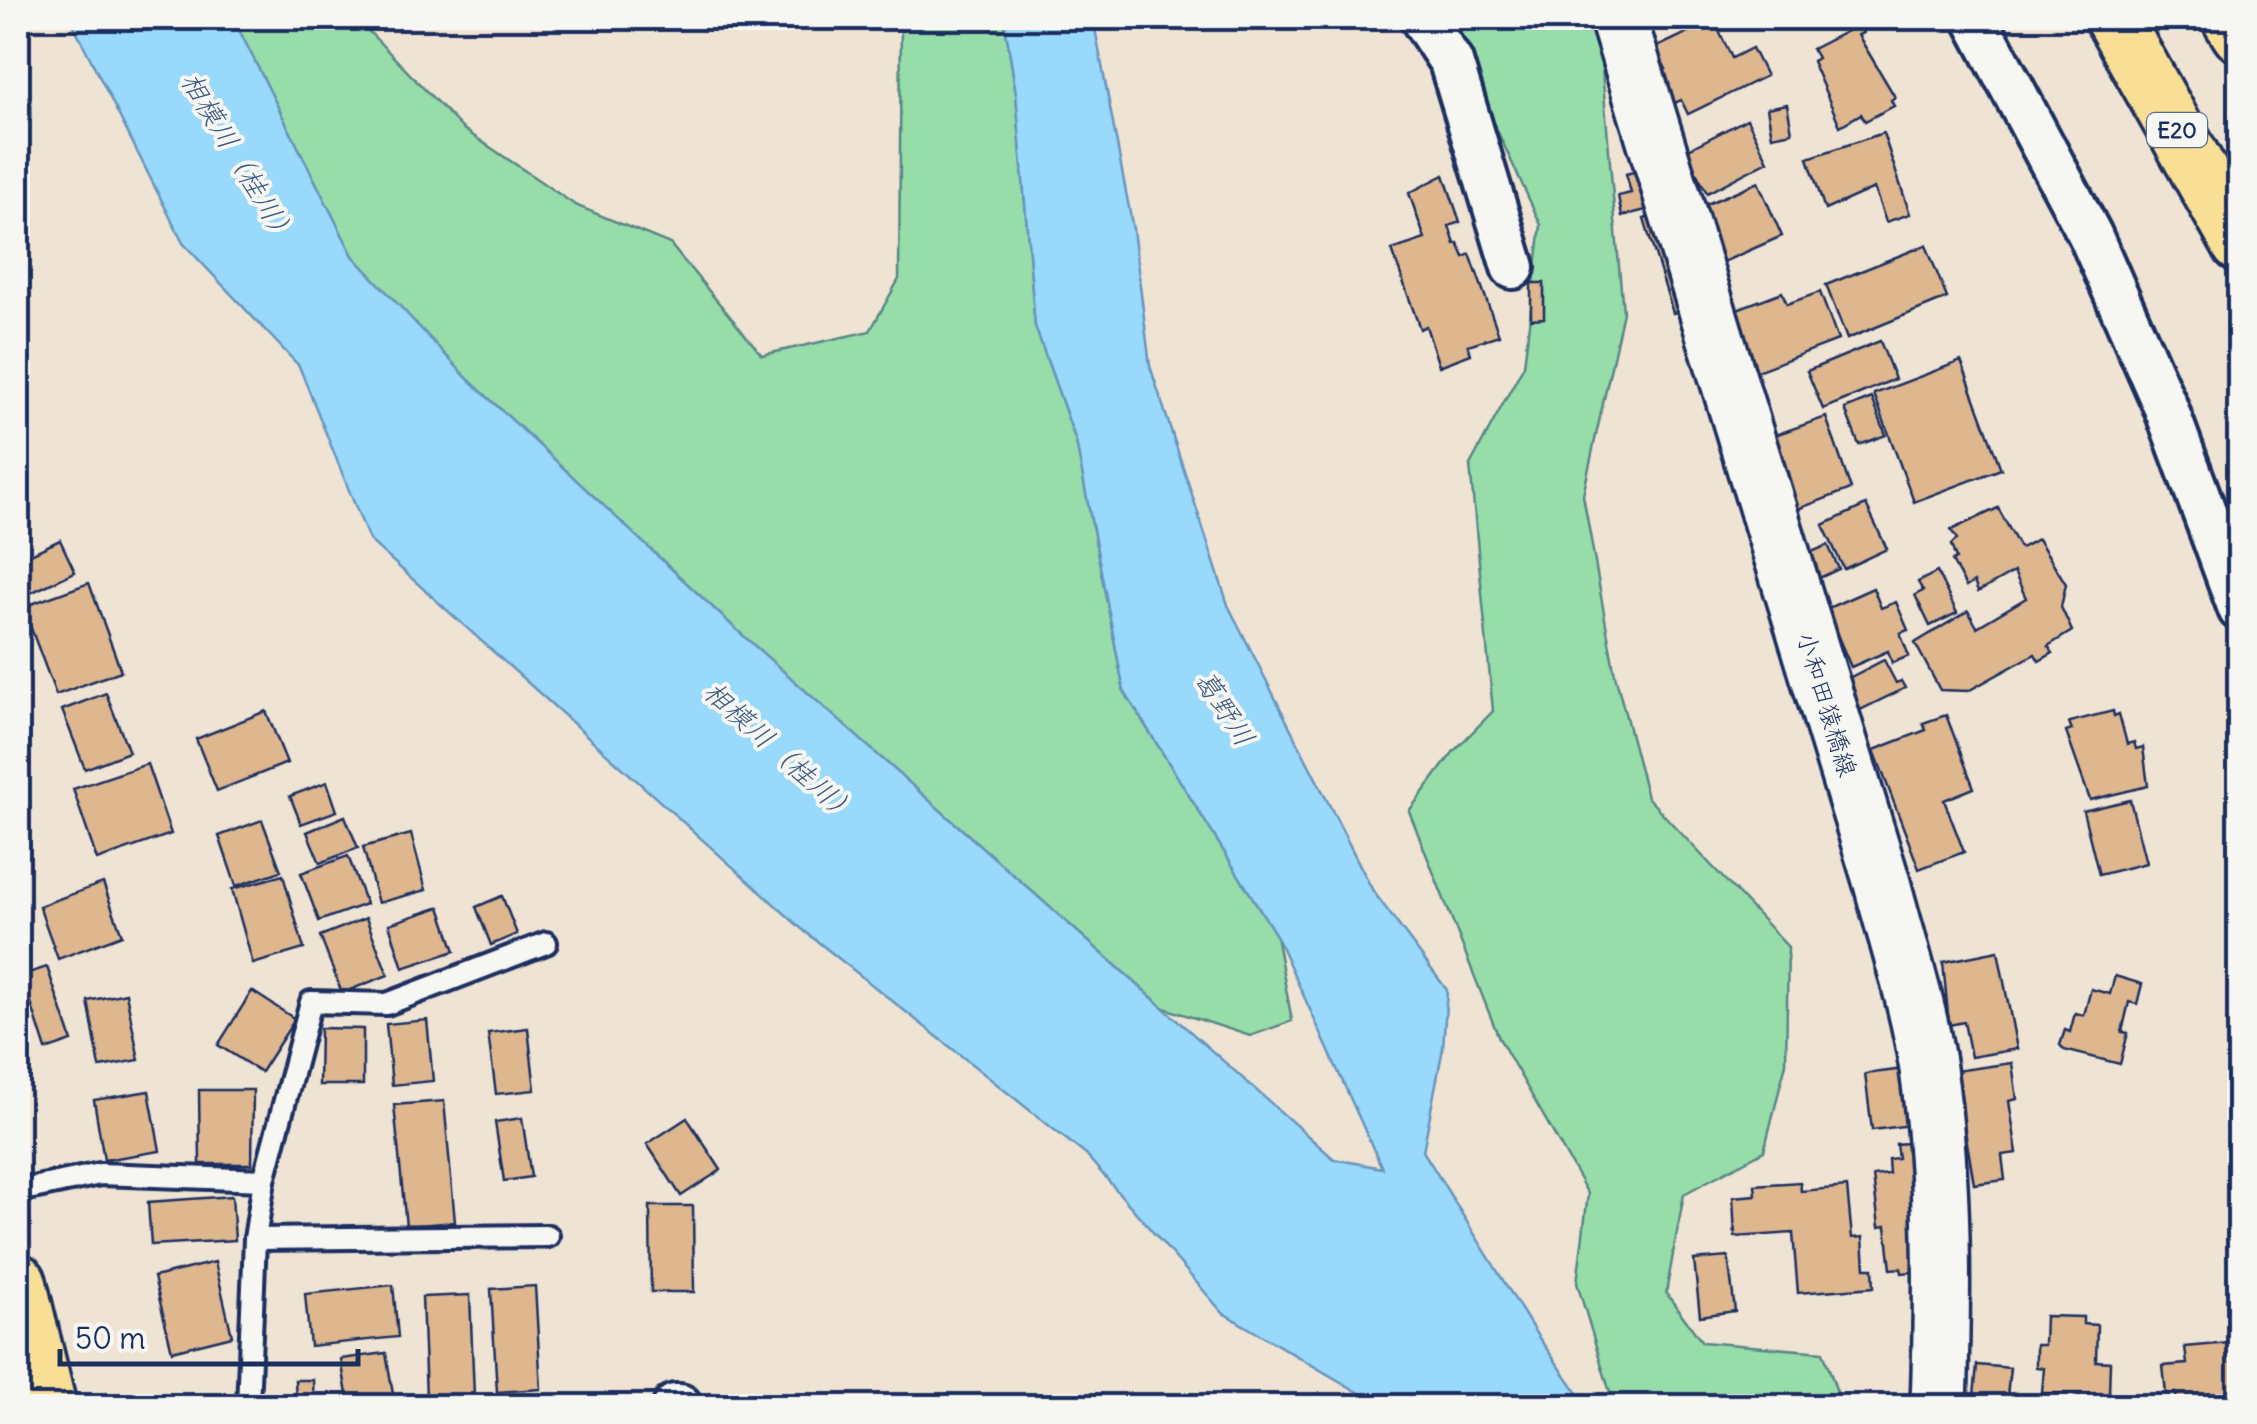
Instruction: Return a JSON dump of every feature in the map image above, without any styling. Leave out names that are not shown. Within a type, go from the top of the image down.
[{"type":"highway","name":"E20","points":[[2113,18],[2240,244]]},
{"type":"highway","points":[[2230,18],[2240,34]]},
{"type":"highway","points":[[18,1282],[48,1406]]},
{"type":"main road","name":"小和田猿橋線","points":[[1618,18],[1882,883],[1916,1016],[1927,1066],[1940,1212],[1938,1406]]},
{"type":"street","points":[[1422,18],[1451,62],[1513,267]]},
{"type":"street","points":[[1976,18],[2090,235],[2166,408],[2240,609]]},
{"type":"lane","points":[[248,1406],[255,1239],[264,1180],[311,1002],[387,1004],[546,943]]},
{"type":"lane","points":[[18,1190],[100,1174],[264,1180]]},
{"type":"lane","points":[[255,1239],[548,1236]]},
{"type":"green space","points":[[233,18],[356,18],[462,128],[575,205],[670,244],[762,355],[870,331],[899,279],[901,18],[1004,18],[1016,93],[1035,326],[1076,441],[1124,691],[1276,935],[1292,1021],[1250,1036],[1164,1008],[739,632],[468,379],[353,256]]},
{"type":"green space","points":[[1445,18],[1592,18],[1600,47],[1623,312],[1583,495],[1615,675],[1647,797],[1788,947],[1786,1063],[1764,1151],[1684,1194],[1666,1293],[1702,1342],[1823,1352],[1842,1406],[1614,1406],[1577,1283],[1588,1194],[1499,1038],[1409,811],[1454,751],[1493,711],[1470,465],[1524,365],[1541,225]]},
{"type":"water","points":[[70,18],[233,18],[353,256],[468,379],[739,632],[1334,1159],[1382,1168],[1276,935],[1124,691],[1076,441],[1035,326],[1016,93],[1004,18],[1093,18],[1133,229],[1150,366],[1228,605],[1373,891],[1447,990],[1443,1048],[1423,1151],[1537,1335],[1587,1406],[1382,1406],[1223,1313],[1086,1155],[803,930],[369,540],[299,366],[183,243]]},
{"type":"building","points":[[1724,18],[1728,26],[1719,31],[1732,58],[1752,48],[1766,76],[1688,114],[1681,100],[1675,103],[1660,72],[1666,69],[1655,48]]},
{"type":"building","points":[[1859,25],[1863,33],[1858,35],[1895,97],[1891,100],[1894,106],[1865,121],[1861,114],[1840,126],[1812,61],[1817,58],[1812,49]]},
{"type":"building","points":[[1787,104],[1792,132],[1772,136],[1767,108]]},
{"type":"building","points":[[1747,119],[1768,161],[1707,193],[1685,151]]},
{"type":"building","points":[[1883,133],[1910,214],[1886,222],[1874,188],[1825,210],[1808,158]]},
{"type":"building","points":[[1648,168],[1658,207],[1622,216],[1618,196],[1631,193],[1626,174]]},
{"type":"building","points":[[1444,175],[1460,222],[1449,226],[1455,244],[1458,243],[1464,257],[1470,254],[1499,335],[1468,345],[1471,354],[1439,366],[1426,326],[1420,329],[1392,250],[1425,239],[1409,193]]},
{"type":"building","points":[[1758,182],[1782,236],[1723,262],[1700,207]]},
{"type":"building","points":[[1660,213],[1689,309],[1673,313],[1644,219]]},
{"type":"building","points":[[1926,245],[1947,298],[1847,339],[1826,285]]},
{"type":"building","points":[[1531,283],[1544,283],[1544,318],[1531,319]]},
{"type":"building","points":[[1782,292],[1787,304],[1820,292],[1838,340],[1752,373],[1729,312]]},
{"type":"building","points":[[1880,341],[1895,379],[1823,409],[1807,371]]},
{"type":"building","points":[[1961,361],[2001,469],[1914,502],[1874,394]]},
{"type":"building","points":[[1872,398],[1886,435],[1859,445],[1845,409]]},
{"type":"building","points":[[1826,417],[1851,489],[1798,509],[1772,436]]},
{"type":"building","points":[[1866,505],[1887,549],[1844,569],[1823,525]]},
{"type":"building","points":[[1998,508],[2020,548],[2038,539],[2066,584],[2061,607],[2072,631],[2048,646],[2053,653],[2039,661],[2035,654],[1968,691],[1940,690],[1915,643],[1968,611],[1977,627],[2026,598],[2014,572],[1978,592],[1974,582],[1966,587],[1952,561],[1956,559],[1951,545],[1957,539],[1951,530]]},
{"type":"building","points":[[60,540],[75,572],[22,597],[18,560]]},
{"type":"building","points":[[1828,545],[1839,569],[1813,581],[1802,556]]},
{"type":"building","points":[[1937,572],[1957,613],[1930,626],[1915,595],[1923,591],[1918,582]]},
{"type":"building","points":[[89,583],[121,671],[56,695],[23,607]]},
{"type":"building","points":[[1873,588],[1881,608],[1896,602],[1908,630],[1900,633],[1909,656],[1892,663],[1888,651],[1851,667],[1826,609]]},
{"type":"building","points":[[1884,660],[1896,683],[1901,681],[1905,688],[1860,710],[1845,680]]},
{"type":"building","points":[[106,693],[129,752],[85,769],[62,710]]},
{"type":"building","points":[[266,711],[287,763],[217,791],[196,739]]},
{"type":"building","points":[[2113,711],[2114,716],[2119,714],[2127,744],[2134,742],[2136,749],[2143,747],[2148,786],[2090,800],[2066,732],[2072,730],[2069,722]]},
{"type":"building","points":[[1946,715],[1974,788],[1944,800],[1964,852],[1919,869],[1874,750],[1926,730],[1923,723]]},
{"type":"building","points":[[147,764],[171,834],[97,860],[73,789]]},
{"type":"building","points":[[327,782],[337,811],[301,824],[290,796]]},
{"type":"building","points":[[2130,800],[2146,863],[2099,875],[2083,811]]},
{"type":"building","points":[[345,816],[358,848],[320,863],[307,832]]},
{"type":"building","points":[[262,820],[281,871],[236,886],[219,836]]},
{"type":"building","points":[[411,834],[426,890],[378,903],[363,847]]},
{"type":"building","points":[[348,856],[366,904],[319,921],[301,873]]},
{"type":"building","points":[[283,875],[304,949],[253,964],[232,889]]},
{"type":"building","points":[[103,883],[122,935],[58,959],[39,906]]},
{"type":"building","points":[[502,896],[517,934],[491,945],[476,907]]},
{"type":"building","points":[[440,907],[455,951],[403,968],[389,924]]},
{"type":"building","points":[[366,918],[388,975],[342,993],[320,936]]},
{"type":"building","points":[[1998,951],[2017,1049],[1971,1057],[1964,1022],[1949,1025],[1943,962]]},
{"type":"building","points":[[47,967],[72,1041],[46,1050],[22,975]]},
{"type":"building","points":[[2115,976],[2142,984],[2137,1004],[2129,1002],[2122,1032],[2128,1033],[2120,1064],[2064,1050],[2060,1045],[2065,1030],[2070,1032],[2075,1013],[2084,1015],[2091,989],[2110,994]]},
{"type":"building","points":[[252,991],[295,1019],[261,1072],[218,1045]]},
{"type":"building","points":[[126,993],[139,1060],[100,1067],[88,1001]]},
{"type":"building","points":[[427,1020],[433,1081],[392,1085],[386,1024]]},
{"type":"building","points":[[320,1028],[363,1029],[363,1085],[319,1085]]},
{"type":"building","points":[[528,1028],[535,1090],[496,1094],[488,1033]]},
{"type":"building","points":[[2012,1063],[2017,1099],[2009,1101],[2017,1153],[2002,1155],[2005,1180],[1974,1184],[1955,1071]]},
{"type":"building","points":[[1904,1069],[1911,1125],[1872,1130],[1865,1074]]},
{"type":"building","points":[[199,1090],[253,1090],[252,1164],[200,1164]]},
{"type":"building","points":[[149,1091],[160,1151],[104,1160],[94,1100]]},
{"type":"building","points":[[444,1101],[455,1222],[406,1226],[394,1105]]},
{"type":"building","points":[[522,1118],[531,1177],[504,1181],[495,1122]]},
{"type":"building","points":[[687,1118],[721,1170],[681,1196],[647,1144]]},
{"type":"building","points":[[1919,1142],[1924,1271],[1902,1273],[1901,1268],[1891,1269],[1886,1226],[1879,1227],[1873,1176],[1889,1174],[1888,1159],[1898,1158],[1896,1144]]},
{"type":"building","points":[[1800,1182],[1801,1191],[1847,1187],[1852,1238],[1863,1237],[1865,1268],[1873,1268],[1874,1287],[1798,1293],[1793,1233],[1735,1237],[1733,1197],[1756,1195],[1755,1185]]},
{"type":"building","points":[[232,1196],[235,1240],[151,1245],[148,1202]]},
{"type":"building","points":[[650,1206],[693,1206],[694,1292],[651,1292]]},
{"type":"building","points":[[1728,1257],[1735,1311],[1700,1316],[1694,1260]]},
{"type":"building","points":[[215,1262],[232,1336],[172,1351],[154,1277]]},
{"type":"building","points":[[393,1285],[398,1337],[310,1346],[305,1294]]},
{"type":"building","points":[[535,1286],[541,1389],[497,1392],[491,1289]]},
{"type":"building","points":[[470,1295],[474,1396],[426,1397],[422,1297]]},
{"type":"building","points":[[2045,1316],[2083,1317],[2083,1324],[2097,1325],[2096,1361],[2110,1362],[2109,1394],[2042,1393],[2044,1368],[2036,1367],[2036,1345],[2044,1345]]},
{"type":"building","points":[[2240,1342],[2240,1406],[2177,1406],[2176,1393],[2166,1394],[2163,1366],[2187,1364],[2185,1347]]},
{"type":"building","points":[[386,1353],[395,1406],[349,1406],[341,1359]]},
{"type":"building","points":[[1977,1365],[2010,1368],[2006,1406],[1973,1406]]},
{"type":"building","points":[[295,1380],[313,1380],[314,1406],[296,1406]]},
{"type":"water label","name":"相模川（桂川）","points":[[239,158]]},
{"type":"water label","name":"葛野川","points":[[1225,708]]},
{"type":"water label","name":"相模川（桂川）","points":[[781,752]]}]
